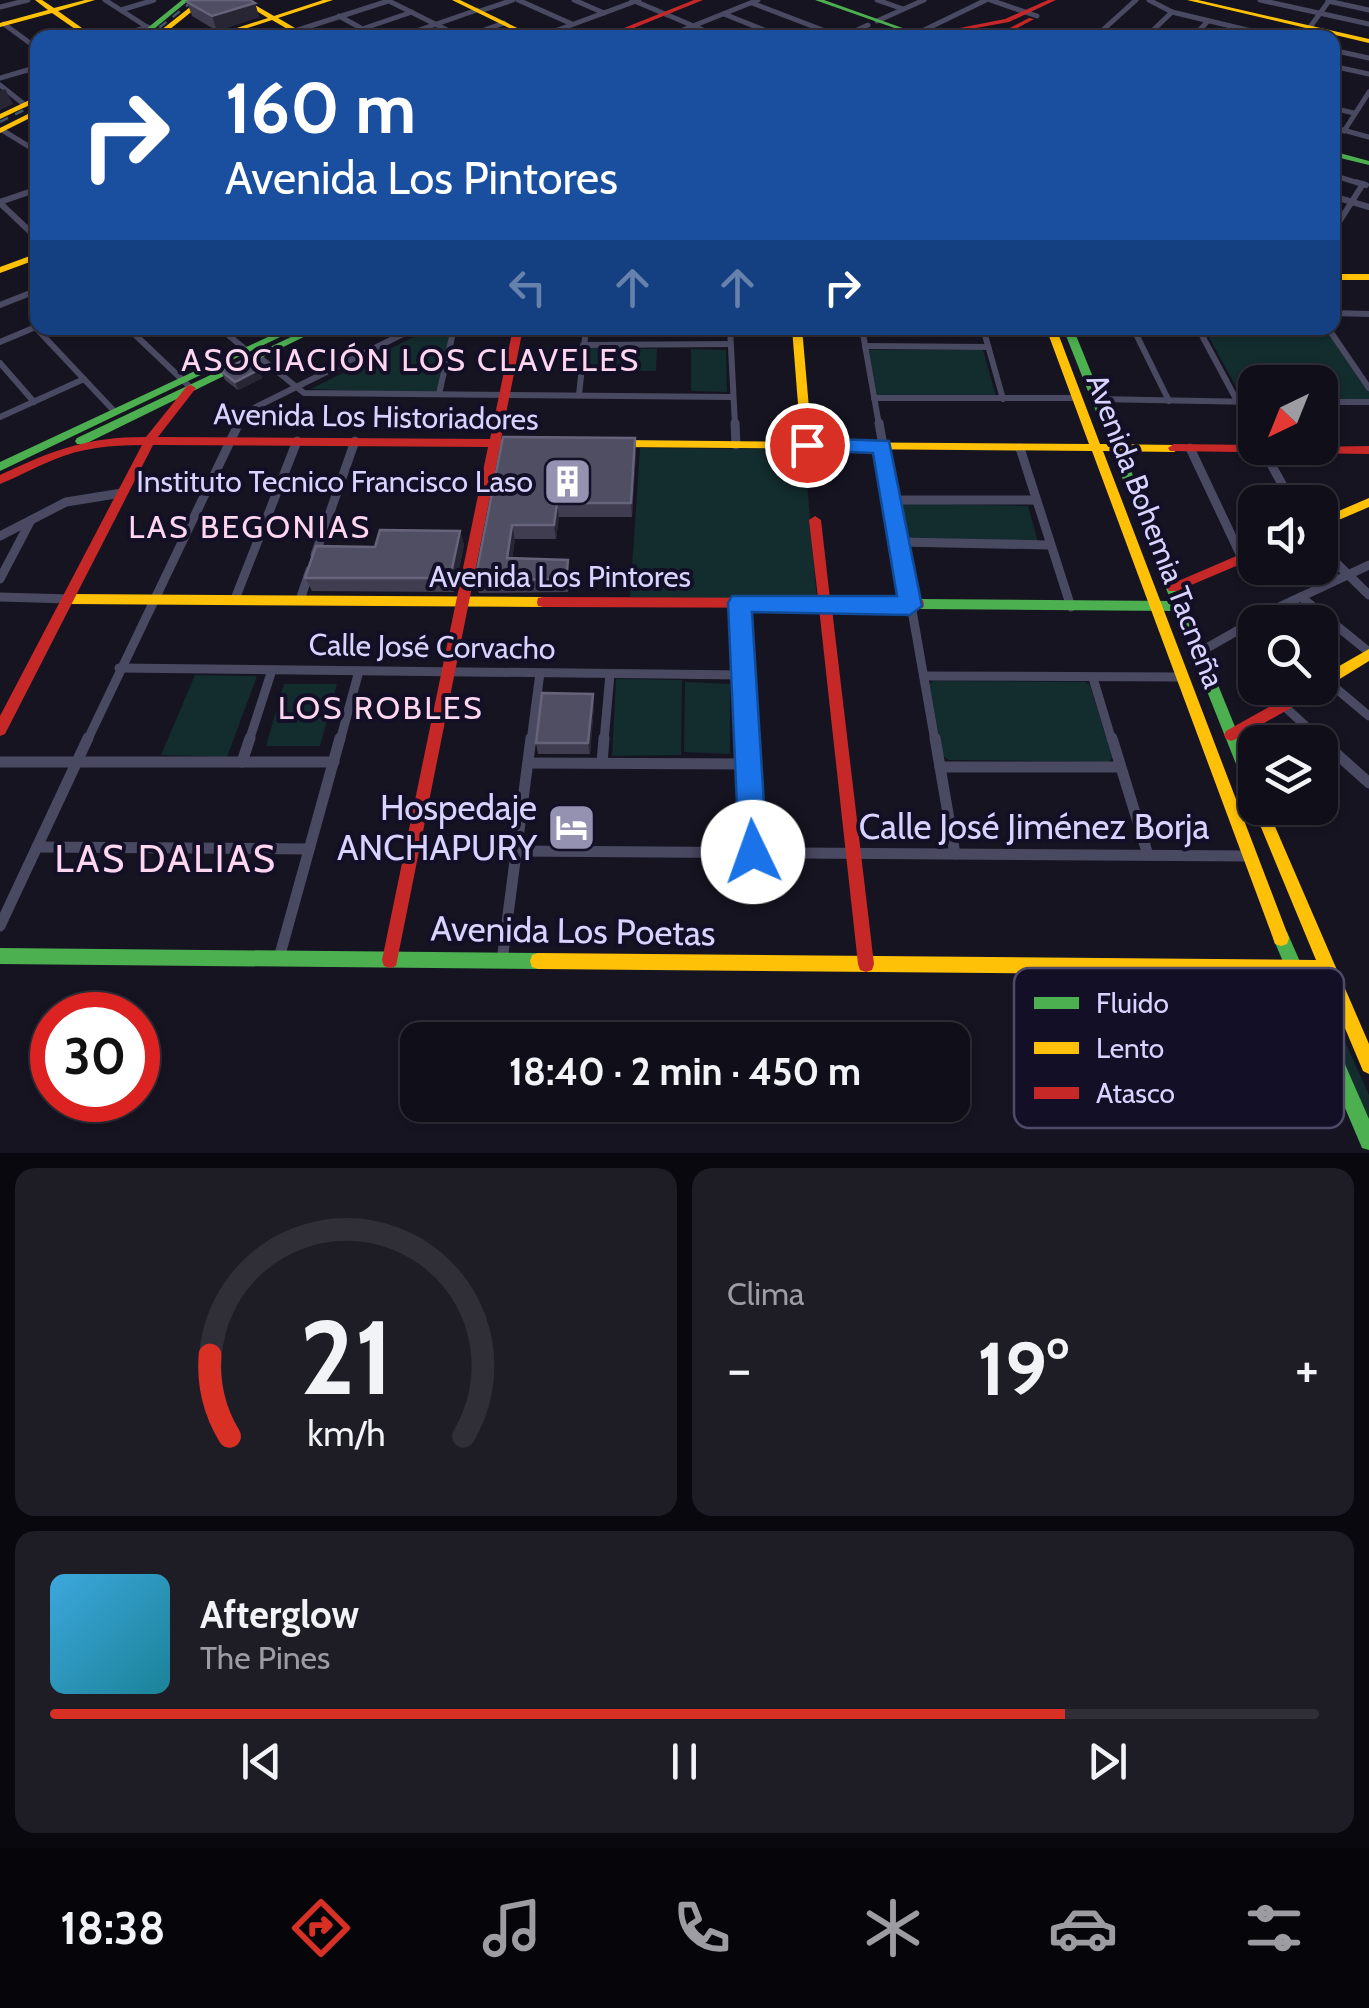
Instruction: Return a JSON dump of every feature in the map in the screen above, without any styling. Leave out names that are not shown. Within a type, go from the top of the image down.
[{"type":"street","points":[[0,8],[28,0]]},
{"type":"street","points":[[38,0],[82,30]]},
{"type":"street","points":[[2,25],[92,0]]},
{"type":"street","points":[[106,0],[146,30]]},
{"type":"street","points":[[121,10],[154,0]]},
{"type":"street","points":[[150,30],[186,0]]},
{"type":"street","points":[[151,30],[202,0]]},
{"type":"street","points":[[242,0],[296,30],[387,0],[448,30]]},
{"type":"street","points":[[235,30],[330,0]]},
{"type":"street","points":[[456,0],[520,30]]},
{"type":"street","points":[[419,30],[516,0],[572,24]]},
{"type":"street","points":[[574,0],[604,13]]},
{"type":"street","points":[[557,30],[635,0],[703,30]]},
{"type":"street","points":[[623,30],[700,0]]},
{"type":"street","points":[[801,0],[895,30]]},
{"type":"street","points":[[818,0],[872,23]]},
{"type":"street","points":[[876,0],[902,9]]},
{"type":"street","points":[[856,30],[924,0]]},
{"type":"street","points":[[927,30],[988,0],[1032,14]]},
{"type":"street","points":[[1006,30],[1053,0]]},
{"type":"street","points":[[950,30],[1032,14],[1067,0]]},
{"type":"street","points":[[1103,30],[1136,0]]},
{"type":"street","points":[[1149,0],[1163,2],[1172,12],[1247,30]]},
{"type":"street","points":[[1190,0],[1299,30]]},
{"type":"street","points":[[1260,0],[1369,24]]},
{"type":"street","points":[[1307,30],[1327,0],[1369,10]]},
{"type":"street","points":[[683,30],[755,1],[823,30]]},
{"type":"street","points":[[362,28],[412,12]]},
{"type":"street","points":[[1153,30],[1172,12]]},
{"type":"street","points":[[724,14],[764,30]]},
{"type":"street","points":[[339,16],[365,30]]},
{"type":"street","points":[[1199,30],[1208,21]]},
{"type":"street","points":[[482,30],[504,22]]},
{"type":"street","points":[[2,25],[30,43]]},
{"type":"street","points":[[1340,37],[1369,41]]},
{"type":"street","points":[[1340,52],[1369,58]]},
{"type":"street","points":[[1340,68],[1369,74]]},
{"type":"street","points":[[0,82],[30,70]]},
{"type":"street","points":[[0,82],[30,103]]},
{"type":"street","points":[[1344,130],[1368,95]]},
{"type":"street","points":[[30,107],[1,126],[30,146]]},
{"type":"street","points":[[1340,110],[1354,113]]},
{"type":"street","points":[[1340,129],[1369,137]]},
{"type":"street","points":[[1340,155],[1369,163]]},
{"type":"street","points":[[1340,177],[1366,185],[1340,221]]},
{"type":"street","points":[[30,192],[0,203],[30,232]]},
{"type":"street","points":[[1340,198],[1369,206]]},
{"type":"street","points":[[26,228],[30,227]]},
{"type":"street","points":[[0,270],[30,259]]},
{"type":"street","points":[[1340,269],[1369,269]]},
{"type":"street","points":[[1340,277],[1369,277]]},
{"type":"street","points":[[0,305],[30,293]]},
{"type":"street","points":[[1340,314],[1369,314]]},
{"type":"street","points":[[0,342],[30,330]]},
{"type":"street","points":[[43,335],[115,412]]},
{"type":"street","points":[[135,335],[187,384]]},
{"type":"street","points":[[229,335],[304,393],[733,397]]},
{"type":"street","points":[[252,353],[282,335]]},
{"type":"street","points":[[0,480],[187,384],[299,335]]},
{"type":"street","points":[[0,926],[228,440],[249,412],[401,335]]},
{"type":"street","points":[[439,394],[452,335]]},
{"type":"street","points":[[390,960],[517,335]]},
{"type":"street","points":[[579,396],[585,335]]},
{"type":"street","points":[[730,335],[736,445]]},
{"type":"street","points":[[798,335],[807,445]]},
{"type":"street","points":[[863,335],[955,854]]},
{"type":"street","points":[[985,335],[1004,399]]},
{"type":"street","name":"Avenida Bohemia Tacneña","points":[[1054,335],[1292,968]]},
{"type":"street","name":"Avenida Bohemia Tacneña","points":[[1071,335],[1238,750]]},
{"type":"street","points":[[1136,335],[1168,401]]},
{"type":"street","points":[[1097,400],[1238,402],[1202,335]]},
{"type":"street","points":[[1333,335],[1369,388]]},
{"type":"street","points":[[583,345],[730,344]]},
{"type":"street","points":[[865,346],[988,347]]},
{"type":"street","points":[[0,363],[34,402]]},
{"type":"street","points":[[0,417],[84,379]]},
{"type":"street","points":[[0,466],[115,412],[187,384]]},
{"type":"street","points":[[0,730],[150,440],[187,384]]},
{"type":"street","points":[[874,398],[1078,398]]},
{"type":"street","points":[[1338,402],[1369,402]]},
{"type":"street","name":"Avenida Los Historiadores","points":[[46,458],[87,445],[150,440],[532,444]]},
{"type":"street","points":[[235,600],[297,441]]},
{"type":"street","points":[[300,600],[355,442]]},
{"type":"street","points":[[606,444],[1238,448]]},
{"type":"street","points":[[1020,448],[1071,608]]},
{"type":"street","points":[[1190,448],[1238,537]]},
{"type":"street","points":[[1338,449],[1369,450]]},
{"type":"street","points":[[0,536],[78,498],[122,493]]},
{"type":"street","points":[[892,500],[1035,500]]},
{"type":"street","points":[[1338,516],[1369,502]]},
{"type":"street","points":[[0,578],[32,520]]},
{"type":"street","points":[[815,520],[866,964]]},
{"type":"street","points":[[900,542],[1050,544]]},
{"type":"street","points":[[1172,588],[1238,560]]},
{"type":"street","points":[[1338,565],[1369,595]]},
{"type":"street","points":[[1198,653],[1369,565]]},
{"type":"street","points":[[1301,597],[1369,653],[1338,673]]},
{"type":"street","name":"Avenida Los Pintores","points":[[0,598],[1139,609],[1156,604],[1180,606]]},
{"type":"street","points":[[740,603],[753,852]]},
{"type":"street","name":"Calle José Corvacho","points":[[120,668],[744,675]]},
{"type":"street","points":[[242,762],[272,670]]},
{"type":"street","points":[[279,958],[360,671]]},
{"type":"street","points":[[502,960],[540,673]]},
{"type":"street","points":[[602,763],[610,674]]},
{"type":"street","points":[[924,676],[1183,677]]},
{"type":"street","points":[[1093,678],[1148,855]]},
{"type":"street","points":[[1338,696],[1369,716]]},
{"type":"street","points":[[1232,735],[1284,706],[1369,783]]},
{"type":"street","points":[[0,762],[334,762]]},
{"type":"street","points":[[528,763],[748,764]]},
{"type":"street","points":[[940,767],[1118,767]]},
{"type":"street","points":[[1267,825],[1325,968]]},
{"type":"street","points":[[38,846],[310,848]]},
{"type":"street","name":"Calle José Jiménez Borja","points":[[516,851],[1251,856]]},
{"type":"street","name":"Avenida Los Poetas","points":[[0,956],[1325,968]]},
{"type":"street","points":[[1344,1010],[1369,1065]]},
{"type":"street","name":"Avenida Bohemia Tacneña","points":[[1344,1085],[1369,1141]]},
{"type":"green space","points":[[417,335],[451,335],[439,390],[433,393],[311,389]]},
{"type":"green space","points":[[1208,335],[1332,335],[1369,391],[1369,400],[1338,400],[1338,365],[1238,365],[1238,390]]},
{"type":"green space","points":[[657,349],[656,371],[587,370],[588,350]]},
{"type":"green space","points":[[691,349],[726,350],[727,392],[691,391]]},
{"type":"green space","points":[[869,350],[983,350],[996,397],[877,395]]},
{"type":"green space","points":[[640,448],[804,449],[817,600],[630,597]]},
{"type":"green space","points":[[899,503],[1028,506],[1038,542],[904,539]]},
{"type":"green space","points":[[195,675],[257,676],[227,757],[161,755]]},
{"type":"green space","points":[[616,679],[682,680],[681,755],[612,756]]},
{"type":"green space","points":[[685,682],[730,684],[730,754],[684,752]]},
{"type":"green space","points":[[1085,682],[1090,685],[1112,757],[1109,762],[949,760],[943,756],[929,684]]},
{"type":"green space","points":[[284,684],[337,684],[320,746],[266,746]]},
{"type":"green space","points":[[1344,1040],[1369,1095],[1369,1132],[1344,1072]]},
{"type":"building","points":[[187,2],[255,3],[212,16]]},
{"type":"building","points":[[246,359],[258,370],[235,382],[221,371]]},
{"type":"building","points":[[503,437],[635,438],[631,503],[557,503],[554,525],[512,525],[507,558],[568,560],[566,579],[475,580]]},
{"type":"building","points":[[380,530],[460,531],[450,578],[305,578],[316,546],[375,547]]},
{"type":"building","points":[[542,693],[593,694],[588,743],[536,743]]},
{"type":"railway","points":[[156,30],[194,0]]},
{"type":"railway","points":[[0,122],[30,107]]},
{"type":"traffic: fast","points":[[148,30],[186,0]]},
{"type":"traffic: fast","points":[[818,0],[905,30]]},
{"type":"traffic: fast","points":[[1340,155],[1369,163]]},
{"type":"traffic: fast","points":[[0,467],[279,335]]},
{"type":"traffic: fast","points":[[81,441],[302,335]]},
{"type":"traffic: fast","points":[[1071,335],[1238,752]]},
{"type":"traffic: fast","points":[[918,604],[1180,606]]},
{"type":"traffic: fast","points":[[1281,938],[1294,968]]},
{"type":"traffic: fast","points":[[0,956],[538,961]]},
{"type":"traffic: fast","points":[[1344,1083],[1369,1141]]},
{"type":"traffic: slow","points":[[38,0],[81,30]]},
{"type":"traffic: slow","points":[[0,25],[92,0]]},
{"type":"traffic: slow","points":[[164,30],[203,0]]},
{"type":"traffic: slow","points":[[241,0],[295,30]]},
{"type":"traffic: slow","points":[[234,30],[330,0]]},
{"type":"traffic: slow","points":[[455,0],[518,30]]},
{"type":"traffic: slow","points":[[1190,0],[1321,30]]},
{"type":"traffic: slow","points":[[1340,34],[1369,41]]},
{"type":"traffic: slow","points":[[0,117],[30,102]]},
{"type":"traffic: slow","points":[[0,131],[30,115]]},
{"type":"traffic: slow","points":[[0,270],[30,259]]},
{"type":"traffic: slow","points":[[1340,277],[1369,277]]},
{"type":"traffic: slow","points":[[798,335],[807,445]]},
{"type":"traffic: slow","points":[[1054,335],[1281,938]]},
{"type":"traffic: slow","points":[[621,444],[1174,448]]},
{"type":"traffic: slow","points":[[1338,516],[1369,502]]},
{"type":"traffic: slow","points":[[70,599],[543,602]]},
{"type":"traffic: slow","points":[[1338,673],[1369,654]]},
{"type":"traffic: slow","points":[[1267,825],[1328,968]]},
{"type":"traffic: slow","points":[[538,961],[1325,968]]},
{"type":"traffic: slow","points":[[1344,1006],[1369,1065]]},
{"type":"traffic: jam","points":[[623,30],[700,0]]},
{"type":"traffic: jam","points":[[956,30],[1007,21],[1053,0]]},
{"type":"traffic: jam","points":[[1009,30],[1031,19]]},
{"type":"traffic: jam","points":[[390,960],[517,335]]},
{"type":"traffic: jam","points":[[0,730],[150,440],[191,388]]},
{"type":"traffic: jam","points":[[45,458],[87,445],[118,441],[516,443]]},
{"type":"traffic: jam","points":[[1174,448],[1369,450]]},
{"type":"traffic: jam","points":[[0,480],[49,457]]},
{"type":"traffic: jam","points":[[815,520],[866,964]]},
{"type":"traffic: jam","points":[[1173,588],[1238,560]]},
{"type":"traffic: jam","points":[[543,602],[918,604]]},
{"type":"traffic: jam","points":[[1231,735],[1284,705]]},
{"type":"place","name":"Instituto Tecnico Francisco Laso","points":[[568,482]]},
{"type":"place","name":"Hospedaje ANCHAPURY","points":[[572,828]]},
{"type":"district","name":"ASOCIACIÓN LOS CLAVELES","points":[[411,360]]},
{"type":"district","name":"LAS BEGONIAS","points":[[250,527]]},
{"type":"district","name":"LOS ROBLES","points":[[381,708]]},
{"type":"district","name":"LAS DALIAS","points":[[166,859]]},
{"type":"route","points":[[753,852],[740,603],[910,606],[882,446],[807,445]]}]
